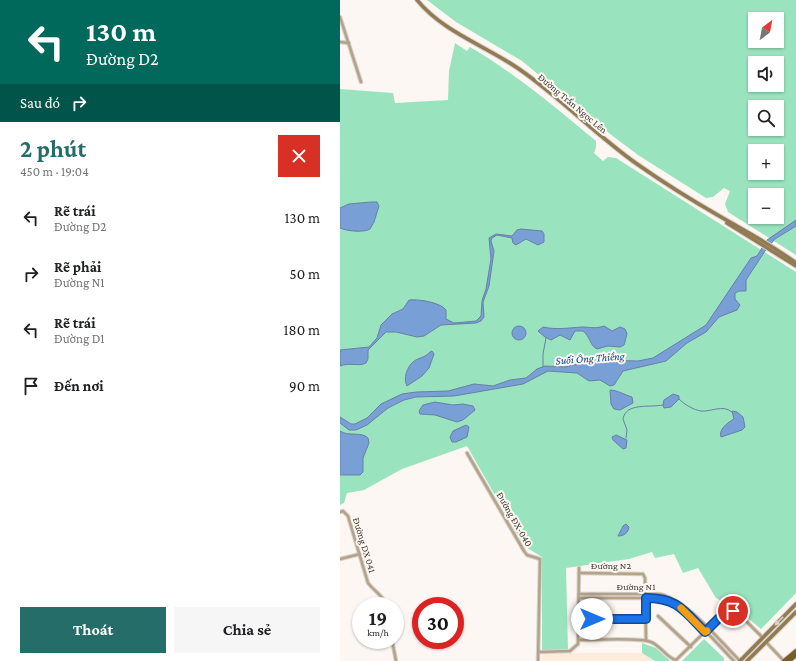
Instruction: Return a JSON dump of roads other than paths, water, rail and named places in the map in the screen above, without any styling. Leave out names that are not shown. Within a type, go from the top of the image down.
[{"type":"main road","points":[[784,661],[796,651]]},
{"type":"main road","points":[[789,661],[796,655]]},
{"type":"street","name":"Đường Trần Ngọc Lên","points":[[418,0],[426,10],[442,22],[528,76],[626,156],[796,266]]},
{"type":"street","points":[[340,17],[361,82]]},
{"type":"street","points":[[340,42],[349,44]]},
{"type":"street","name":"Đường Trần Ngọc Lên","points":[[720,216],[771,244],[796,263]]},
{"type":"street","name":"Đường ĐX-040","points":[[468,453],[524,551],[529,556],[540,559],[538,661]]},
{"type":"street","name":"Đường DX 041","points":[[340,512],[343,511],[348,516],[368,583],[374,592],[382,597]]},
{"type":"street","points":[[340,559],[360,554]]},
{"type":"street","points":[[539,652],[571,651],[577,646],[579,640],[579,568]]},
{"type":"street","name":"Đường N2","points":[[579,573],[643,574],[645,578],[645,594]]},
{"type":"street","name":"Đường N1","points":[[579,594],[645,594],[663,595],[674,599],[740,661]]},
{"type":"street","points":[[645,594],[646,640]]},
{"type":"street","name":"Đường N1","points":[[579,598],[646,598],[662,599],[675,604],[734,661]]},
{"type":"street","points":[[740,661],[796,604]]},
{"type":"street","points":[[579,640],[646,640],[658,646],[675,660],[680,658],[725,612],[733,611],[738,613],[784,661]]},
{"type":"street","points":[[747,661],[796,612]]},
{"type":"street","points":[[658,616],[691,647]]},
{"type":"street","points":[[579,620],[646,619]]},
{"type":"street","points":[[394,649],[396,661]]},
{"type":"water","points":[[377,202],[379,206],[370,229],[355,231],[340,228],[340,208],[349,204]]},
{"type":"water","points":[[796,220],[796,226],[775,239],[765,251],[746,280],[746,291],[739,291],[735,293],[735,299],[740,305],[737,310],[719,317],[706,332],[687,343],[666,361],[623,371],[614,385],[610,386],[600,380],[589,381],[577,373],[548,371],[523,384],[454,396],[416,397],[404,400],[388,408],[367,425],[356,430],[349,430],[340,423],[340,417],[351,424],[355,424],[367,418],[381,404],[402,394],[448,391],[474,384],[493,386],[510,380],[526,378],[537,369],[545,366],[565,367],[594,360],[638,361],[653,358],[706,325],[751,258],[757,256],[767,240]]},
{"type":"water","points":[[517,230],[542,231],[544,234],[544,242],[538,245],[526,239],[516,245],[513,243],[512,238],[497,235],[492,238],[491,241],[494,251],[489,286],[483,302],[484,317],[481,321],[476,323],[441,325],[424,336],[417,337],[396,332],[386,332],[368,350],[368,359],[366,363],[360,365],[347,364],[340,366],[340,350],[369,347],[377,338],[381,325],[392,314],[403,309],[409,300],[434,303],[443,307],[446,310],[446,319],[454,323],[476,321],[481,316],[482,301],[486,289],[491,259],[489,238],[496,234],[512,236]]},
{"type":"water","points":[[516,326],[522,326],[526,330],[526,336],[522,340],[516,340],[512,336],[512,330]]},
{"type":"water","points":[[604,326],[612,331],[620,327],[625,329],[627,334],[624,345],[620,347],[608,346],[597,349],[593,346],[583,331],[575,331],[570,340],[560,335],[551,340],[538,331],[543,327],[557,329],[582,327],[596,328]]},
{"type":"water","points":[[432,351],[434,354],[429,368],[422,376],[407,386],[405,380],[406,373],[411,364],[415,360]]},
{"type":"water","points":[[610,390],[632,397],[633,403],[620,410],[614,409],[611,404]]},
{"type":"water","points":[[673,394],[679,396],[679,399],[671,407],[664,408],[664,400]]},
{"type":"water","points":[[435,402],[473,406],[475,410],[463,420],[457,422],[435,415],[420,414],[419,411],[423,405]]},
{"type":"water","points":[[732,411],[737,412],[743,417],[745,427],[742,430],[721,437],[720,434],[722,429],[726,424],[734,419]]},
{"type":"water","points":[[466,425],[469,427],[467,437],[456,442],[452,442],[450,437],[453,431]]},
{"type":"water","points":[[340,431],[347,434],[362,435],[368,438],[369,443],[363,458],[363,472],[360,475],[340,475]]},
{"type":"water","points":[[616,435],[627,440],[626,448],[623,449],[613,440],[612,437]]},
{"type":"water","points":[[626,524],[629,527],[628,531],[624,535],[618,536],[623,526]]},
{"type":"waterway","points":[[543,367],[543,354],[546,338]]},
{"type":"waterway","points":[[679,399],[690,407],[701,411],[721,408],[732,412]]},
{"type":"waterway","points":[[626,438],[627,430],[623,419],[629,410],[639,407],[663,405]]},
{"type":"water label","name":"Suối Ông Thiềng","points":[[590,358]]}]
